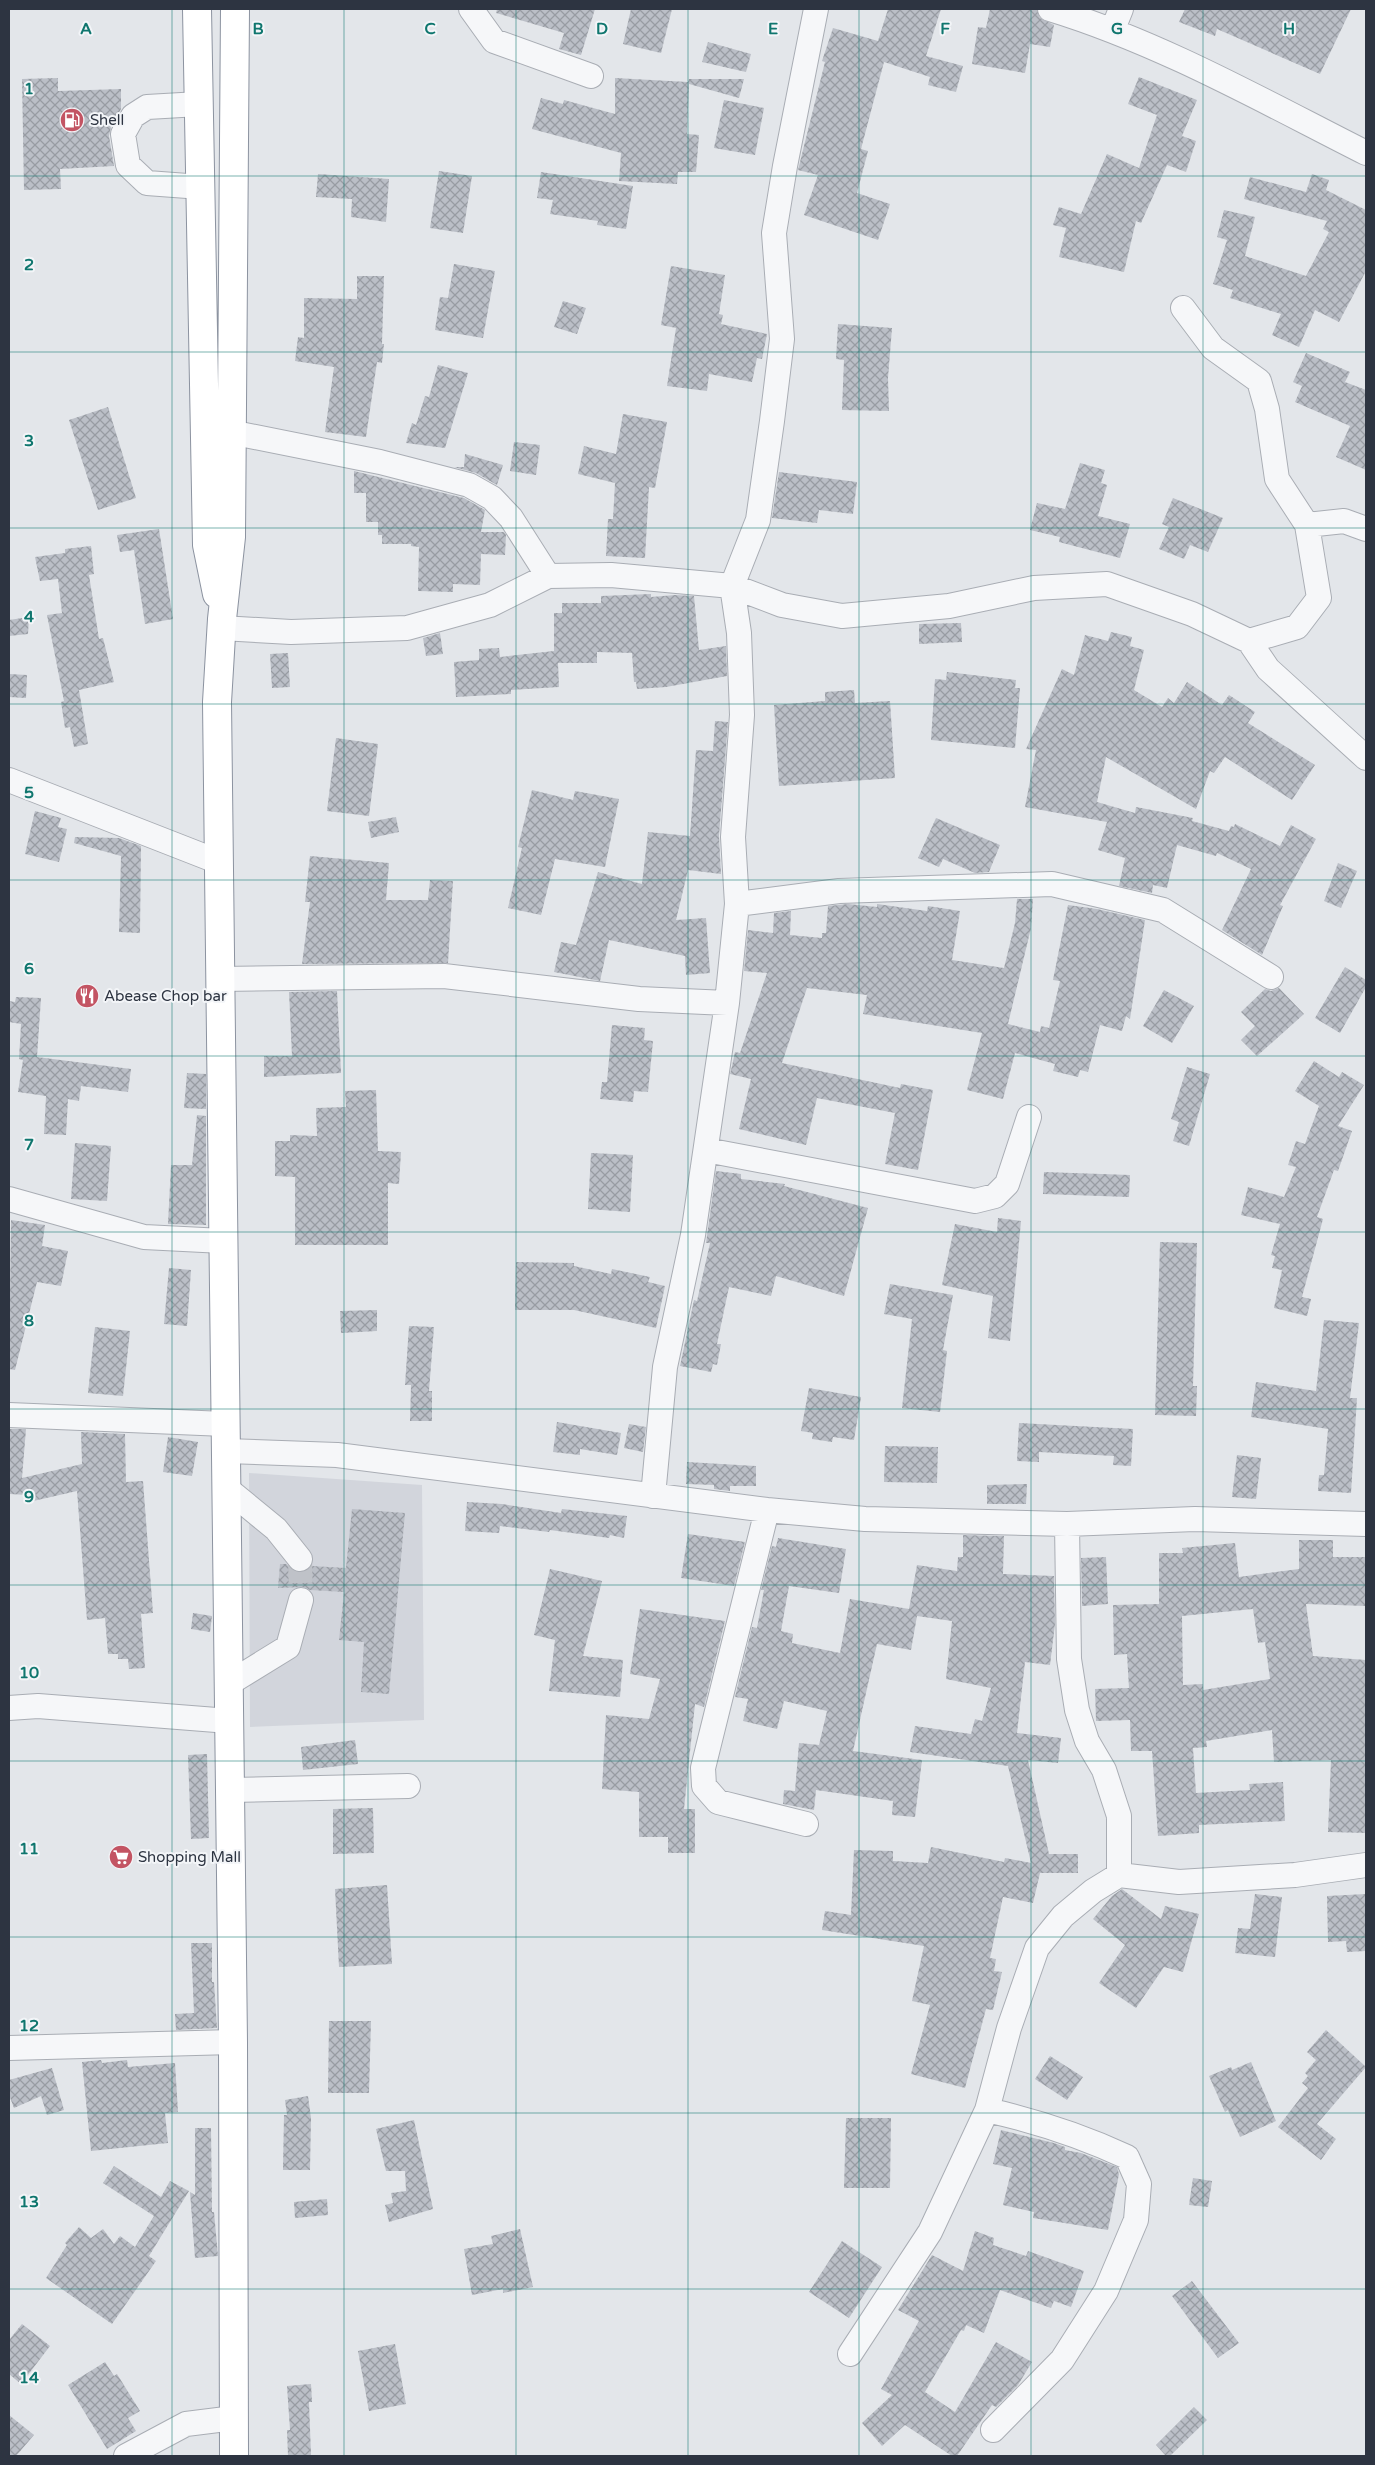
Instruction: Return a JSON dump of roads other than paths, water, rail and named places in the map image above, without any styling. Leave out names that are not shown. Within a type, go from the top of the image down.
[{"type":"highway","points":[[197,9],[207,544],[221,623]]},
{"type":"highway","points":[[234,2456],[233,2042],[218,702],[221,623],[231,538],[230,432],[235,9]]},
{"type":"street","points":[[471,9],[494,41],[591,76]]},
{"type":"street","points":[[653,1496],[665,1367],[694,1235],[727,1003],[737,904],[733,837],[742,715],[739,633],[732,586],[758,520],[770,439],[782,339],[774,233],[785,166],[816,9]]},
{"type":"street","points":[[1050,9],[1117,19],[1230,83],[1366,153]]},
{"type":"street","points":[[199,104],[147,107],[133,116],[123,134],[128,165],[146,183],[201,187]]},
{"type":"street","points":[[1183,308],[1213,348],[1259,381],[1267,408],[1277,479],[1307,525],[1318,598],[1297,627],[1249,641]]},
{"type":"street","points":[[230,432],[380,462],[469,485],[492,498],[511,518],[548,576]]},
{"type":"street","points":[[1307,525],[1344,521],[1366,529]]},
{"type":"street","points":[[221,623],[291,632],[407,628],[490,605],[548,576],[611,575],[732,586],[782,605],[842,616],[949,606],[1034,588],[1107,584],[1192,614],[1249,641],[1268,669],[1366,758]]},
{"type":"street","points":[[9,780],[219,862]]},
{"type":"street","points":[[737,904],[839,890],[1052,884],[1163,910],[1270,977]]},
{"type":"street","points":[[220,979],[444,976],[639,999],[727,1003]]},
{"type":"street","points":[[706,1150],[974,1201],[995,1196],[1008,1184],[1029,1117]]},
{"type":"street","points":[[9,1199],[144,1237],[223,1241]]},
{"type":"street","points":[[9,1415],[225,1424]]},
{"type":"street","points":[[226,1451],[337,1455],[767,1510],[865,1519],[1067,1524],[1195,1519],[1366,1524]]},
{"type":"street","points":[[226,1488],[276,1529],[300,1559]]},
{"type":"street","points":[[767,1510],[703,1768],[704,1786],[718,1802],[806,1824]]},
{"type":"street","points":[[1067,1524],[1069,1659],[1077,1710],[1087,1740],[1104,1770],[1119,1816],[1118,1875]]},
{"type":"street","points":[[228,1684],[288,1647],[301,1600]]},
{"type":"street","points":[[9,1708],[38,1706],[229,1721]]},
{"type":"street","points":[[230,1790],[408,1786]]},
{"type":"street","points":[[850,2354],[930,2232],[987,2110],[1009,2028],[1037,1948],[1063,1916],[1093,1891],[1118,1875],[1179,1882],[1295,1875],[1366,1865]]},
{"type":"street","points":[[9,2048],[233,2042]]},
{"type":"street","points":[[987,2110],[1026,2119],[1088,2139],[1127,2157],[1139,2184],[1136,2220],[1106,2291],[1062,2360],[993,2430]]},
{"type":"street","points":[[126,2456],[186,2424],[234,2418]]},
{"type":"tunnel","points":[[300,1559],[301,1600]]},
{"type":"place","name":"Shell","points":[[72,120]]},
{"type":"place","name":"Abease Chop bar","points":[[87,996]]},
{"type":"place","name":"Shopping Mall","points":[[121,1857]]}]
